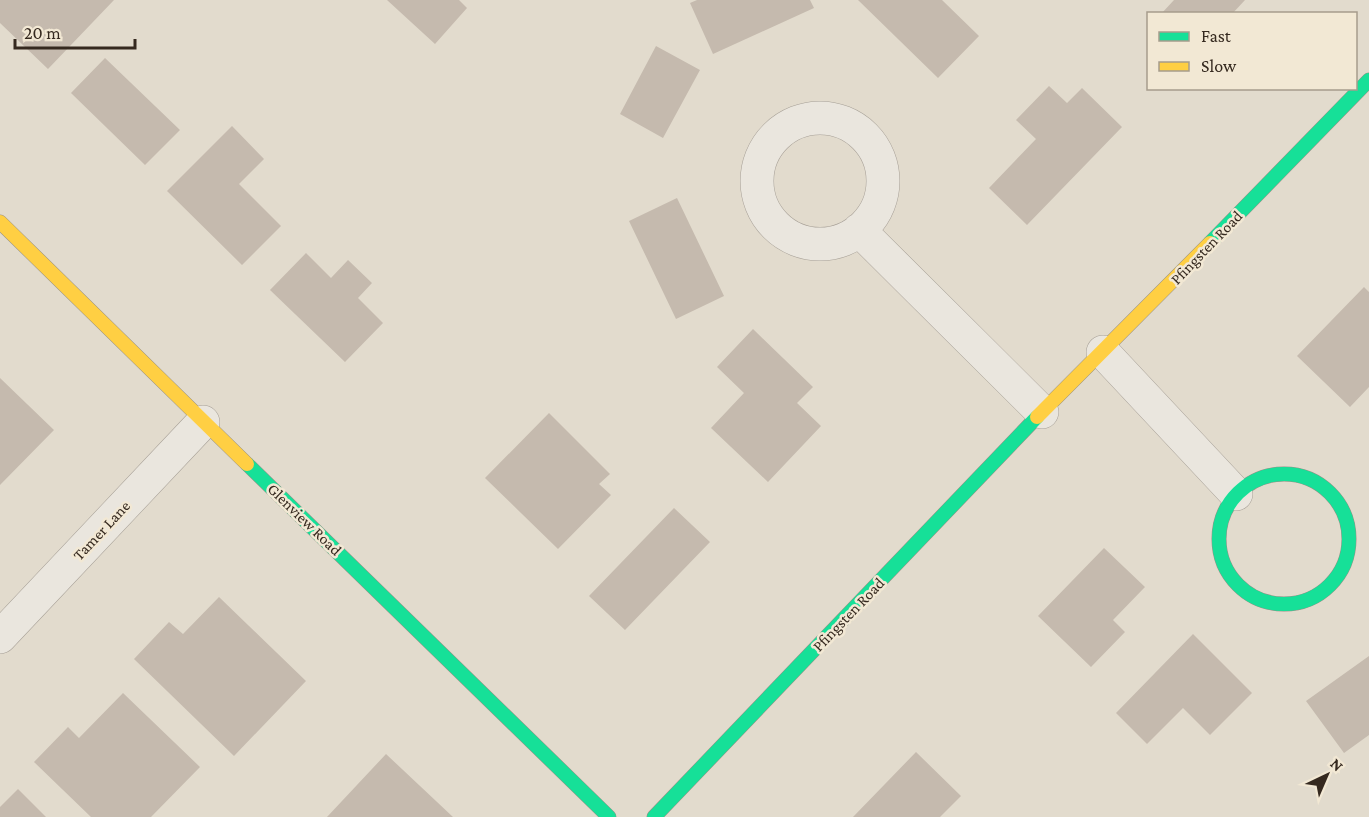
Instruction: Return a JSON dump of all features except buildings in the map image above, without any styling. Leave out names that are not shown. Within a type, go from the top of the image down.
[{"type":"street","name":"Pfingsten Road","points":[[654,817],[1042,412],[1369,80]]},
{"type":"street","name":"Glenview Road","points":[[0,222],[609,817]]},
{"type":"street","points":[[859,230],[1042,412]]},
{"type":"street","points":[[1103,352],[1236,494]]},
{"type":"street","name":"Tamer Lane","points":[[0,637],[203,422]]},
{"type":"street","points":[[1274,474],[1296,475],[1317,482],[1334,496],[1346,515],[1350,537],[1348,559],[1337,579],[1322,594],[1303,603],[1281,605],[1260,601],[1242,590],[1228,574],[1220,554],[1219,533],[1224,512],[1236,494],[1253,481],[1274,474]]},
{"type":"traffic: fast","points":[[1210,243],[1369,80]]},
{"type":"traffic: fast","points":[[654,817],[1037,417]]},
{"type":"traffic: fast","points":[[247,464],[609,817]]},
{"type":"traffic: fast","points":[[1284,474],[1309,479],[1330,493],[1344,514],[1349,539],[1344,564],[1330,585],[1309,599],[1284,604],[1259,599],[1238,585],[1224,564],[1219,539],[1224,514],[1238,493],[1259,479],[1284,474]]},
{"type":"traffic: slow","points":[[0,222],[247,464]]},
{"type":"traffic: slow","points":[[1037,417],[1210,243]]}]
